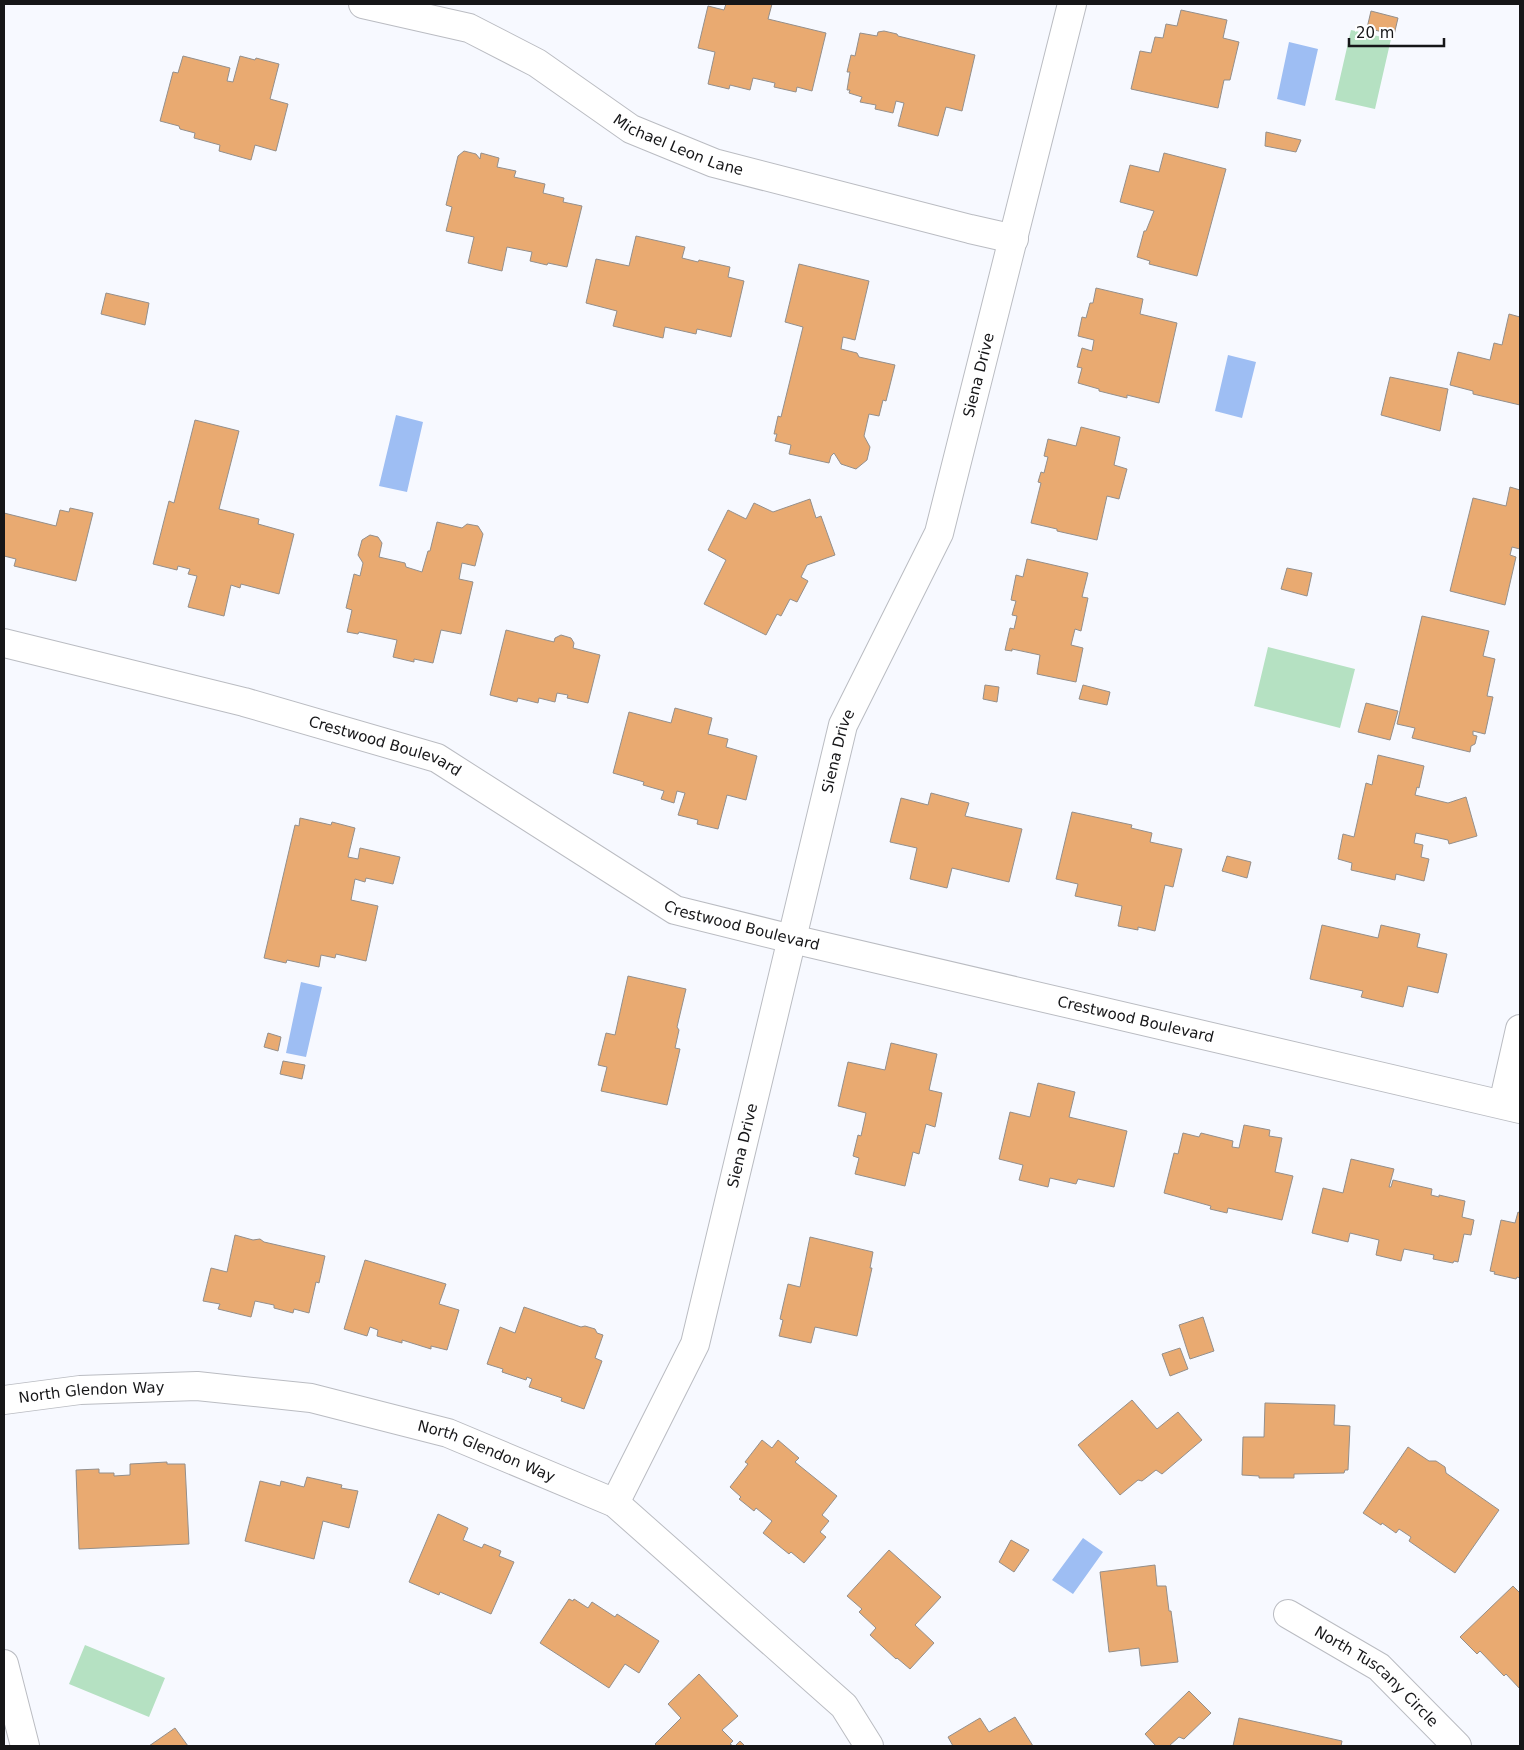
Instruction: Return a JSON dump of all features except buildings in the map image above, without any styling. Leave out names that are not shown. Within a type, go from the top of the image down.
[{"type":"street","name":"Michael Leon Lane","points":[[363,4],[469,28],[537,63],[631,129],[714,163],[1014,239]]},
{"type":"street","name":"Siena Drive","points":[[615,1503],[695,1344],[843,725],[939,533],[1072,4]]},
{"type":"street","name":"Crestwood Boulevard","points":[[4,643],[244,702],[437,758],[675,910],[792,939],[1512,1106]]},
{"type":"street","points":[[1512,1106],[1520,1029]]},
{"type":"street","name":"North Glendon Way","points":[[4,1400],[80,1390],[197,1386],[311,1398],[448,1433],[615,1503],[844,1706],[869,1746]]},
{"type":"street","name":"North Tuscany Circle","points":[[1288,1614],[1379,1668],[1457,1746]]},
{"type":"street","points":[[4,1664],[25,1746]]},
{"type":"green space","points":[[1351,30],[1391,39],[1375,109],[1335,100]]},
{"type":"green space","points":[[1268,647],[1355,669],[1340,728],[1254,706]]},
{"type":"green space","points":[[85,1645],[165,1678],[149,1717],[69,1684]]},
{"type":"water","points":[[1289,42],[1318,49],[1305,106],[1277,99]]},
{"type":"water","points":[[1228,355],[1256,362],[1242,418],[1215,411]]},
{"type":"water","points":[[396,415],[423,422],[407,492],[379,486]]},
{"type":"water","points":[[301,982],[322,987],[306,1057],[286,1053]]},
{"type":"water","points":[[1083,1538],[1103,1552],[1073,1594],[1052,1580]]}]
